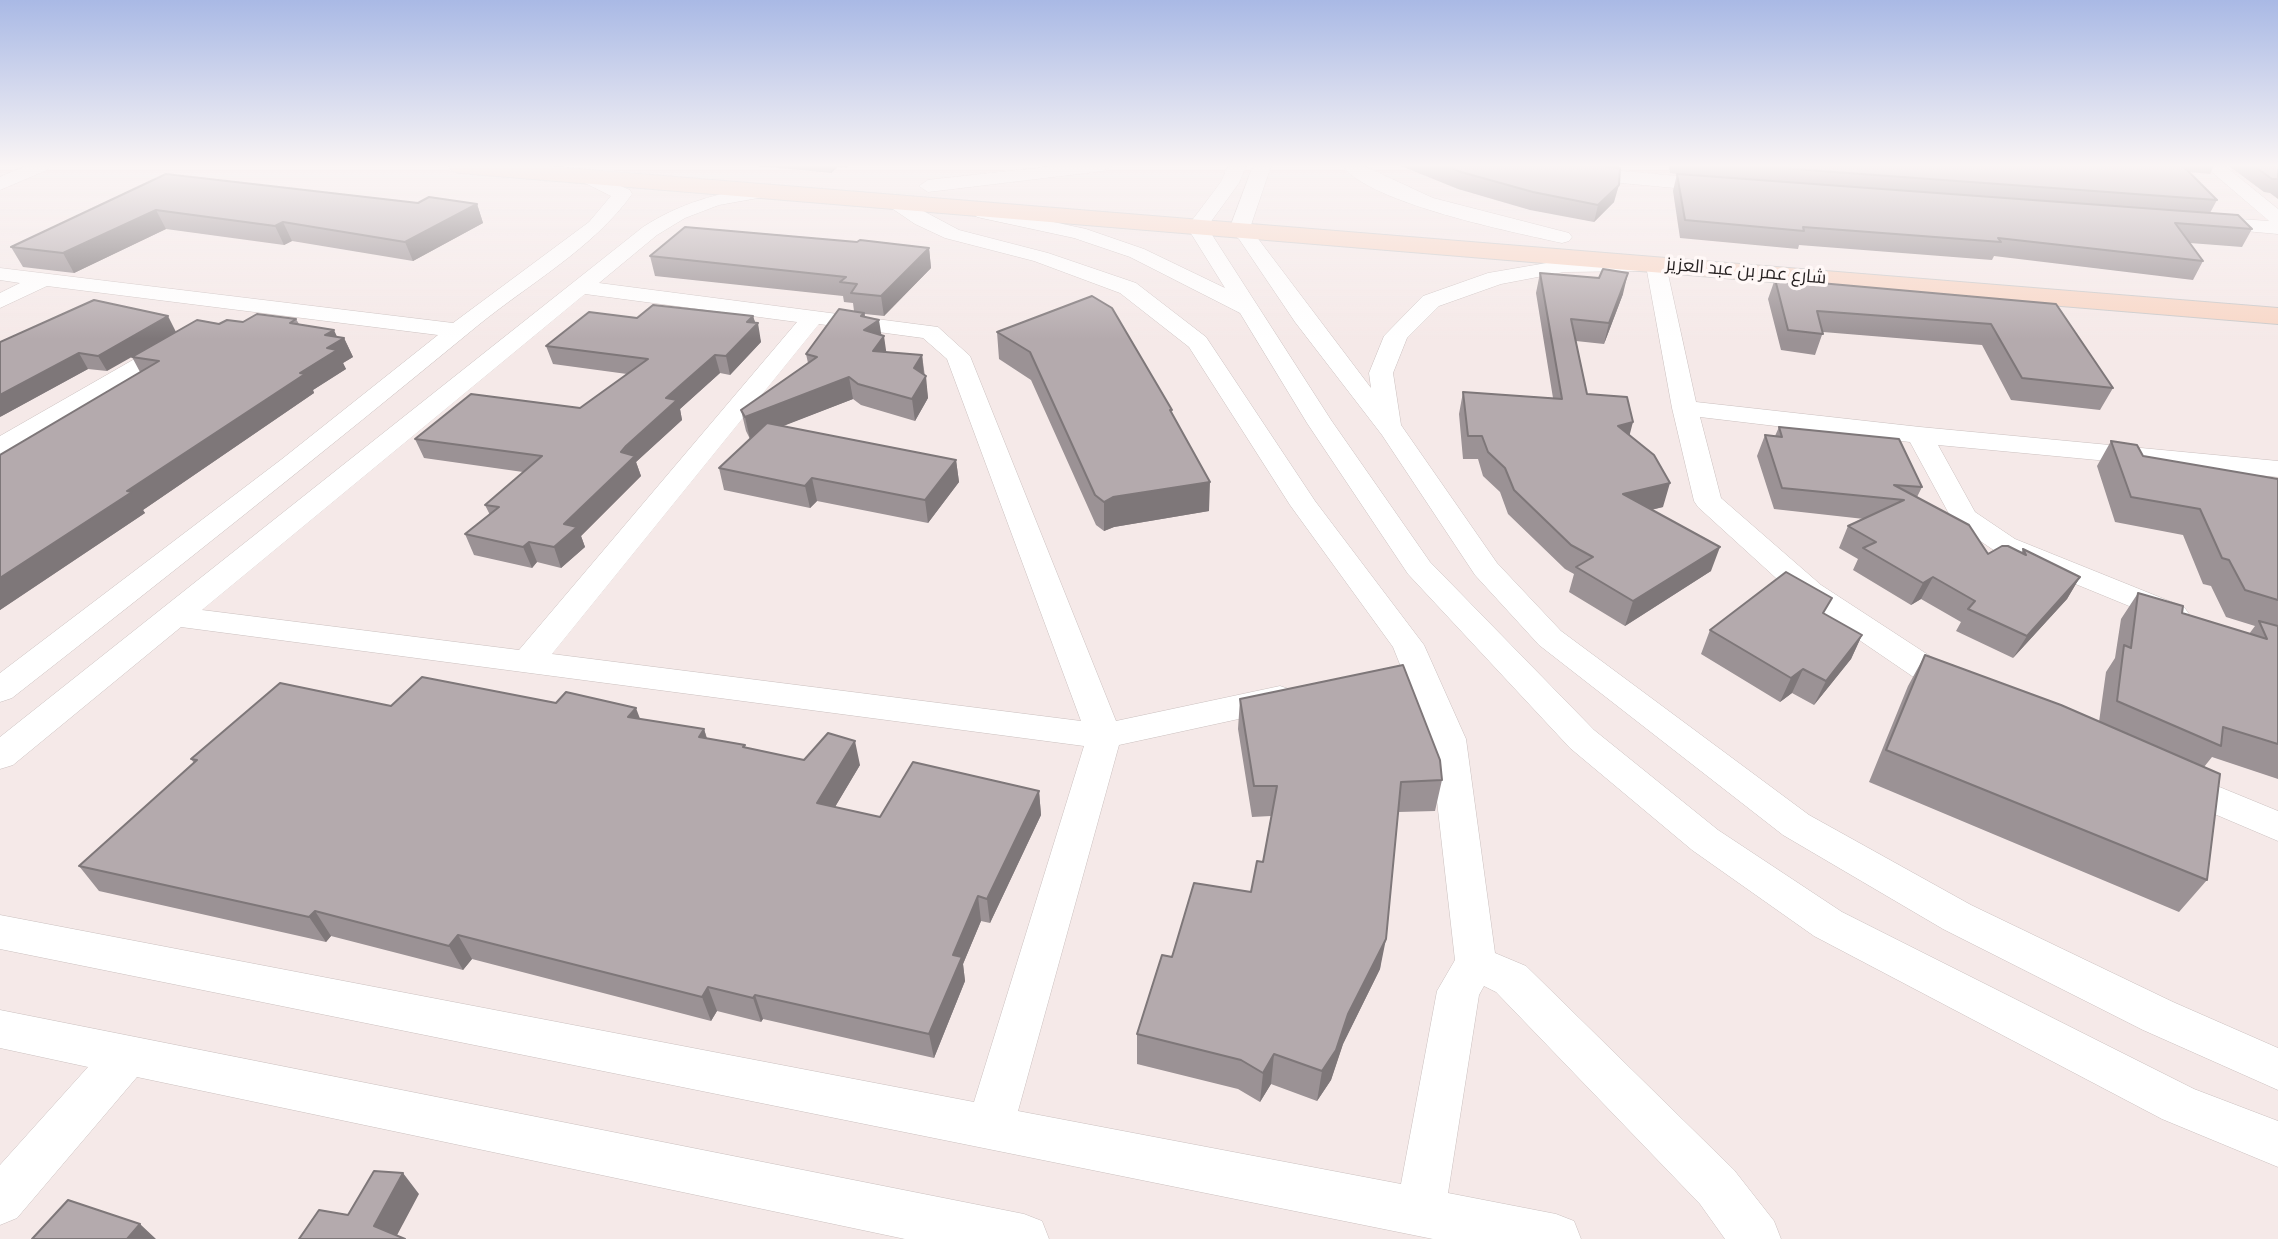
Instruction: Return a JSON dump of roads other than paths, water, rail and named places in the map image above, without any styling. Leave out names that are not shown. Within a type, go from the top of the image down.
[{"type":"main road","name":"شارع عمر بن عبد العزيز","points":[[1259,224],[1656,265],[2278,316]]},
{"type":"main road","name":"شارع عمر بن عبد العزيز","points":[[1280,224],[1562,237],[2021,272],[2278,296]]},
{"type":"street","points":[[0,690],[292,465],[456,330],[603,224]]},
{"type":"street","points":[[0,756],[579,287],[632,224]]},
{"type":"street","points":[[930,224],[952,234],[1041,257],[1128,288],[1198,342],[1304,505],[1408,645],[1405,672],[1448,739],[1476,963],[1458,991],[1421,1212]]},
{"type":"street","points":[[1042,224],[1079,233],[1137,253],[1251,310]]},
{"type":"street","points":[[1205,224],[1251,310],[1320,423],[1419,568],[1582,739],[1705,840],[1828,924],[2178,1104],[2278,1144]]},
{"type":"street","points":[[1242,224],[1303,317],[1392,431],[1486,569],[1550,638],[1796,825],[1957,917],[2158,1016],[2278,1069]]},
{"type":"street","points":[[1505,224],[1562,237]]},
{"type":"street","points":[[2220,224],[2278,228]]},
{"type":"street","points":[[1392,431],[1386,416],[1381,373],[1396,336],[1431,301],[1496,278],[1564,266],[1656,265],[1685,408],[1708,501],[1810,592],[1924,668],[1987,697]]},
{"type":"street","points":[[0,274],[456,330]]},
{"type":"street","points":[[0,301],[43,280]]},
{"type":"street","points":[[579,287],[930,332],[958,356],[1104,736],[990,1127]]},
{"type":"street","points":[[0,446],[244,304]]},
{"type":"street","points":[[528,662],[813,317]]},
{"type":"street","points":[[1685,408],[1920,435],[2278,468]]},
{"type":"street","points":[[1920,435],[1964,517],[2005,545],[2154,609],[2204,624]]},
{"type":"street","points":[[173,616],[1104,736],[1309,692]]},
{"type":"street","points":[[2150,770],[2278,827]]},
{"type":"street","points":[[0,932],[1556,1239]]},
{"type":"street","points":[[1476,963],[1511,979],[1717,1187],[1756,1239]]},
{"type":"street","points":[[0,1029],[1024,1239]]},
{"type":"street","points":[[0,1201],[128,1055]]}]
